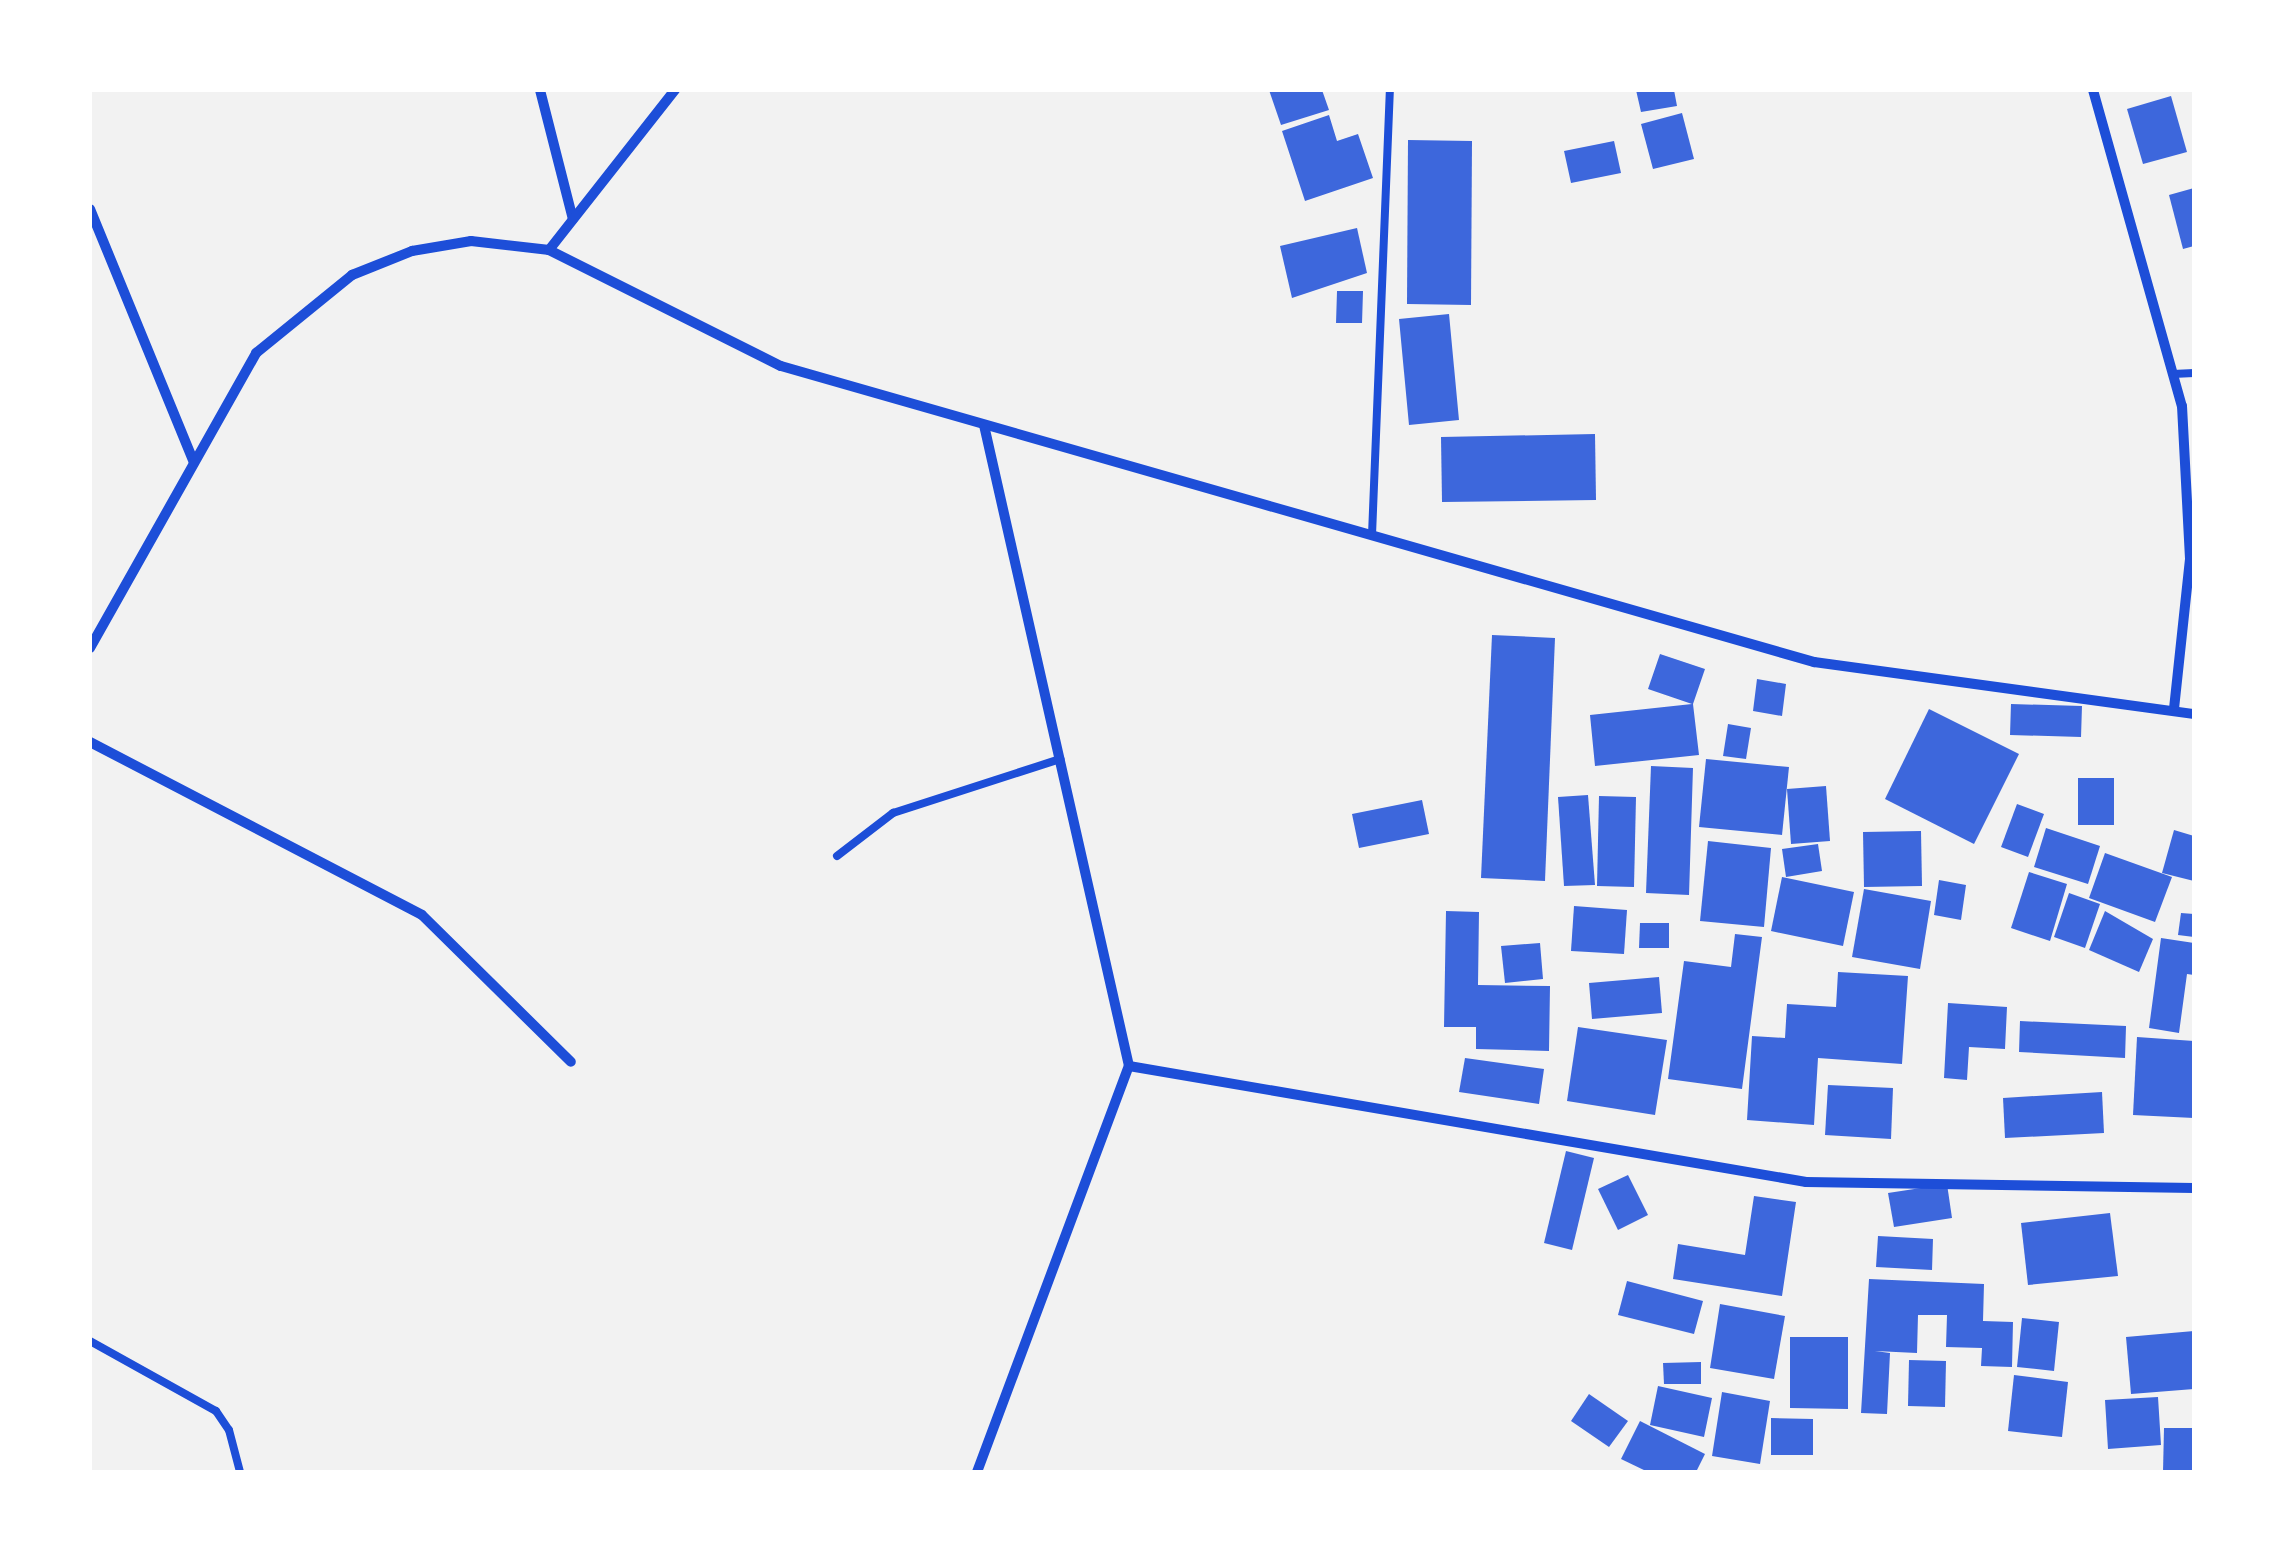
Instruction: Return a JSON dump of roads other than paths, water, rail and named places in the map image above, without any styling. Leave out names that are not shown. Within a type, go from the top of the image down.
[{"type":"street","points":[[540,90],[573,219]]},
{"type":"street","points":[[549,250],[676,90]]},
{"type":"street","points":[[2092,90],[2174,374],[2185,442],[2190,558],[2174,709]]},
{"type":"street","points":[[90,210],[194,464]]},
{"type":"street","points":[[90,648],[256,353],[352,275],[412,251],[471,242],[549,250],[748,355],[1814,662],[2194,714]]},
{"type":"street","points":[[977,1472],[1130,1066],[984,425]]},
{"type":"street","points":[[90,742],[422,915],[571,1062]]},
{"type":"street","points":[[1130,1066],[1771,1178],[2194,1188]]},
{"type":"lane","points":[[1372,535],[1390,90]]},
{"type":"lane","points":[[2174,374],[2194,372]]},
{"type":"lane","points":[[837,856],[893,813],[1060,759]]},
{"type":"lane","points":[[90,1341],[216,1411],[229,1430],[240,1472]]}]
